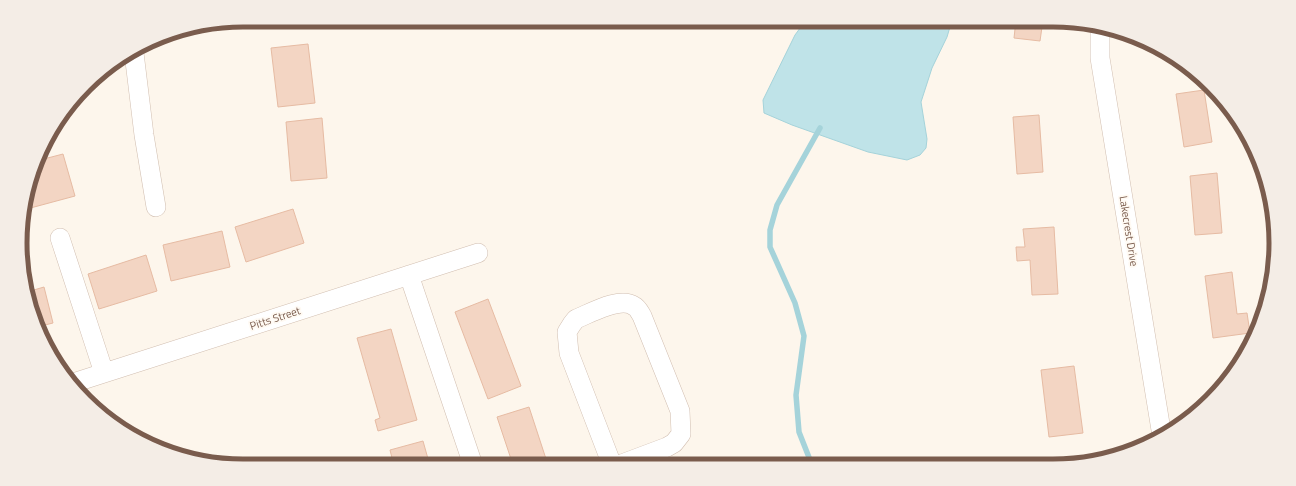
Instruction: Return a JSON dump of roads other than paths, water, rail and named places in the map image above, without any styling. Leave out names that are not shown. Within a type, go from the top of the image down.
[{"type":"street","name":"Lakecrest Drive","points":[[1100,32],[1100,58],[1161,430]]},
{"type":"street","points":[[134,56],[144,135],[156,207]]},
{"type":"street","points":[[60,238],[104,373]]},
{"type":"street","name":"Pitts Street","points":[[78,381],[478,253]]},
{"type":"street","points":[[409,275],[471,459]]},
{"type":"street","points":[[610,459],[570,353],[567,332],[576,319],[617,303],[627,302],[636,307],[642,316],[680,411],[681,428],[681,434],[674,443],[667,448],[636,459]]},
{"type":"water","points":[[801,27],[950,27],[947,37],[932,68],[921,102],[927,139],[926,148],[920,155],[907,160],[868,152],[792,125],[764,113],[763,100],[795,35]]},
{"type":"waterway","points":[[810,459],[799,432],[796,395],[804,336],[795,303],[770,247],[770,230],[777,205],[820,128]]}]
